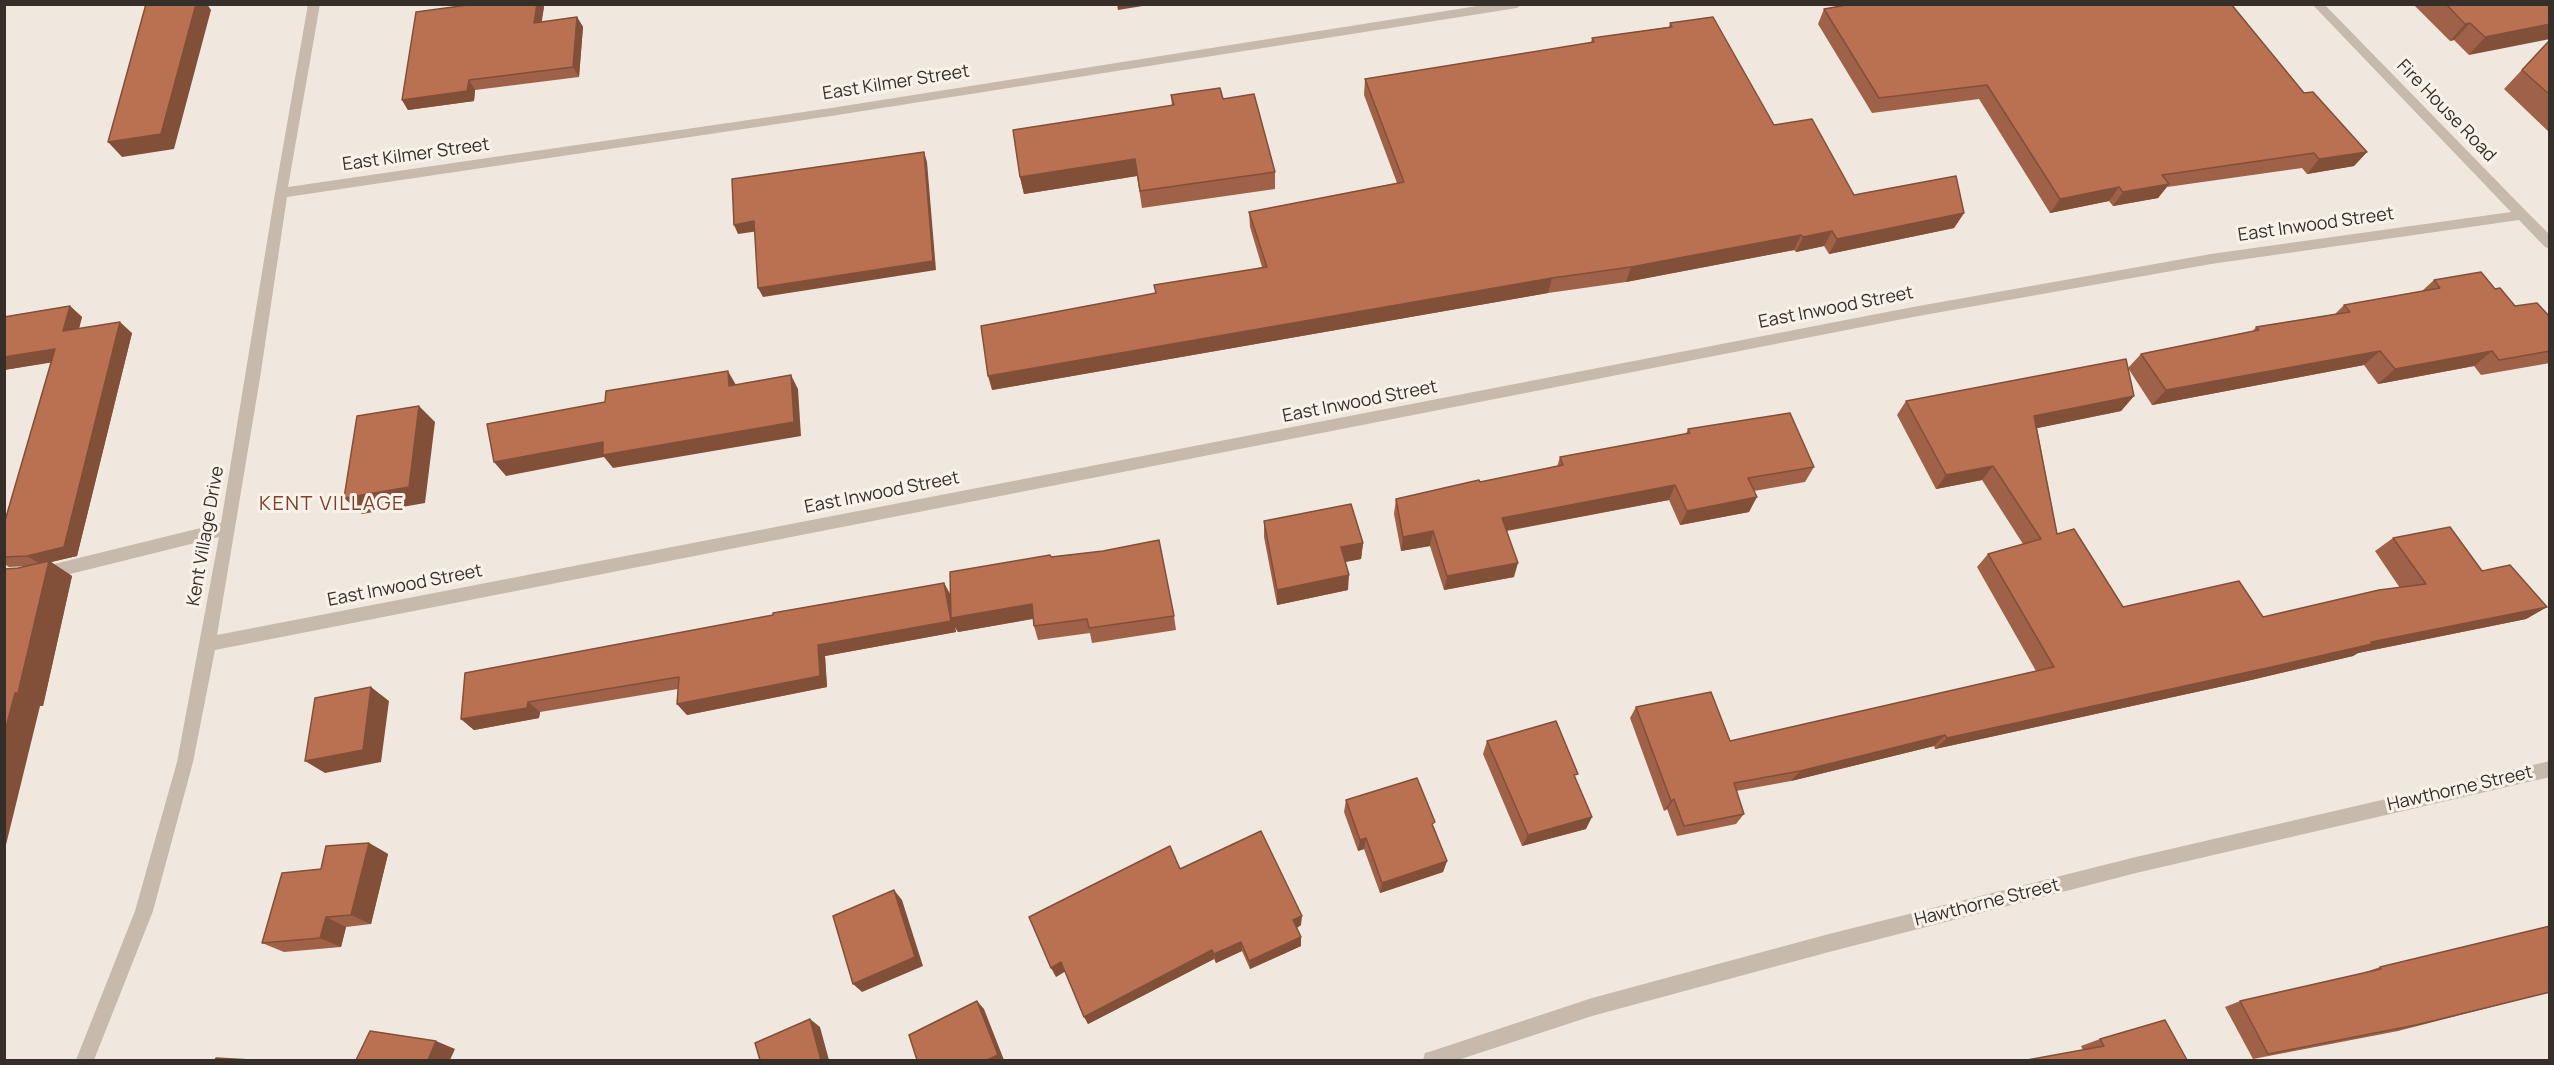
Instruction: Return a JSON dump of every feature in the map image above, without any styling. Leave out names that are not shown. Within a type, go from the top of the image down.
[{"type":"street","name":"Kent Village Drive","points":[[85,1060],[144,911],[185,762],[228,528],[280,193],[314,4]]},
{"type":"street","name":"East Kilmer Street","points":[[280,193],[831,112],[1517,4]]},
{"type":"street","name":"Fire House Road","points":[[2317,4],[2550,244]]},
{"type":"street","name":"East Inwood Street","points":[[208,644],[1913,312],[2211,260],[2522,215]]},
{"type":"street","points":[[4,577],[42,574],[228,528]]},
{"type":"street","name":"Hawthorne Street","points":[[1432,1060],[1592,1007],[1829,943],[2136,865],[2550,769]]},
{"type":"building","points":[[146,4],[196,4],[161,134],[108,142]]},
{"type":"building","points":[[475,4],[537,4],[534,23],[577,17],[573,67],[469,80],[467,91],[402,100],[416,12]]},
{"type":"building","points":[[1852,4],[2231,4],[2304,93],[2313,92],[2367,152],[2319,159],[2314,153],[2162,175],[2169,184],[2123,192],[2119,187],[2060,199],[1987,85],[1879,98],[1824,9]]},
{"type":"building","points":[[2446,4],[2550,4],[2550,24],[2485,37],[2470,23],[2465,24]]},
{"type":"building","points":[[1713,17],[1774,125],[1812,119],[1854,195],[1956,176],[1964,213],[1837,239],[1832,231],[1803,237],[1801,235],[1631,267],[1552,278],[988,376],[981,326],[1156,293],[1154,285],[1267,267],[1249,212],[1404,182],[1365,79],[1594,42],[1592,38],[1672,27],[1670,23]]},
{"type":"building","points":[[2548,42],[2550,43],[2550,95],[2522,70]]},
{"type":"building","points":[[1220,88],[1223,99],[1254,94],[1275,172],[1140,191],[1135,159],[1020,177],[1013,130],[1174,105],[1171,95]]},
{"type":"building","points":[[924,152],[933,261],[758,288],[754,221],[734,225],[732,179]]},
{"type":"building","points":[[2481,272],[2495,289],[2500,288],[2515,306],[2537,303],[2550,317],[2550,351],[2499,360],[2492,351],[2395,369],[2380,351],[2166,390],[2141,354],[2259,330],[2256,327],[2350,312],[2344,305],[2440,288],[2434,280]]},
{"type":"building","points":[[70,306],[63,331],[120,322],[64,547],[27,556],[4,557],[4,524],[55,349],[4,357],[4,317]]},
{"type":"building","points":[[2126,359],[2134,396],[2034,416],[2057,534],[2074,529],[2123,607],[2239,581],[2263,617],[2379,590],[2426,584],[2393,538],[2450,527],[2482,571],[2510,565],[2547,607],[2371,642],[2372,644],[2267,668],[1947,738],[1945,735],[1800,771],[1734,783],[1744,814],[1684,826],[1674,799],[1671,801],[1636,707],[1711,692],[1730,741],[2054,667],[1988,554],[2041,539],[1993,466],[1946,475],[1906,401]]},
{"type":"building","points":[[728,371],[729,386],[791,375],[794,422],[603,455],[603,442],[494,462],[487,424],[605,402],[606,391]]},
{"type":"building","points":[[419,406],[409,487],[344,498],[357,416]]},
{"type":"building","points":[[1790,413],[1814,467],[1748,478],[1757,497],[1687,511],[1675,485],[1502,518],[1518,563],[1447,576],[1433,531],[1403,537],[1396,499],[1479,480],[1480,482],[1563,465],[1560,457],[1690,433],[1688,429]]},
{"type":"building","points":[[1351,504],[1363,543],[1341,547],[1349,575],[1277,590],[1264,521]]},
{"type":"building","points":[[1159,540],[1174,616],[1089,628],[1087,619],[1034,626],[1032,604],[951,618],[950,572],[1050,555],[1051,557],[1103,551]]},
{"type":"building","points":[[49,561],[18,693],[15,693],[4,735],[4,569]]},
{"type":"building","points":[[944,583],[951,621],[818,645],[820,676],[677,704],[679,677],[528,702],[527,708],[461,719],[465,673],[773,615],[773,613]]},
{"type":"building","points":[[371,687],[363,750],[305,761],[315,698]]},
{"type":"building","points":[[1556,721],[1578,774],[1574,775],[1592,817],[1528,835],[1487,741]]},
{"type":"building","points":[[1417,778],[1435,822],[1432,824],[1447,861],[1382,883],[1366,838],[1360,840],[1346,800]]},
{"type":"building","points":[[1261,831],[1302,916],[1293,920],[1301,937],[1249,961],[1241,942],[1214,954],[1212,950],[1084,1017],[1061,962],[1051,968],[1029,917],[1170,846],[1180,869]]},
{"type":"building","points":[[369,843],[351,915],[326,917],[320,938],[262,943],[282,873],[321,869],[326,846]]},
{"type":"building","points":[[894,890],[915,957],[853,984],[833,916]]},
{"type":"building","points":[[2550,926],[2550,992],[2416,1025],[2268,1054],[2240,1001],[2381,969],[2380,967]]},
{"type":"building","points":[[977,1001],[998,1055],[987,1060],[917,1060],[909,1035]]},
{"type":"building","points":[[810,1019],[821,1060],[760,1060],[755,1043]]},
{"type":"building","points":[[2165,1020],[2187,1060],[2027,1060],[2104,1046],[2100,1039]]},
{"type":"building","points":[[370,1031],[436,1041],[428,1060],[356,1060]]},
{"type":"building","points":[[216,1058],[251,1060],[215,1060]]},
{"type":"district","name":"KENT VILLAGE","points":[[332,504]]}]
